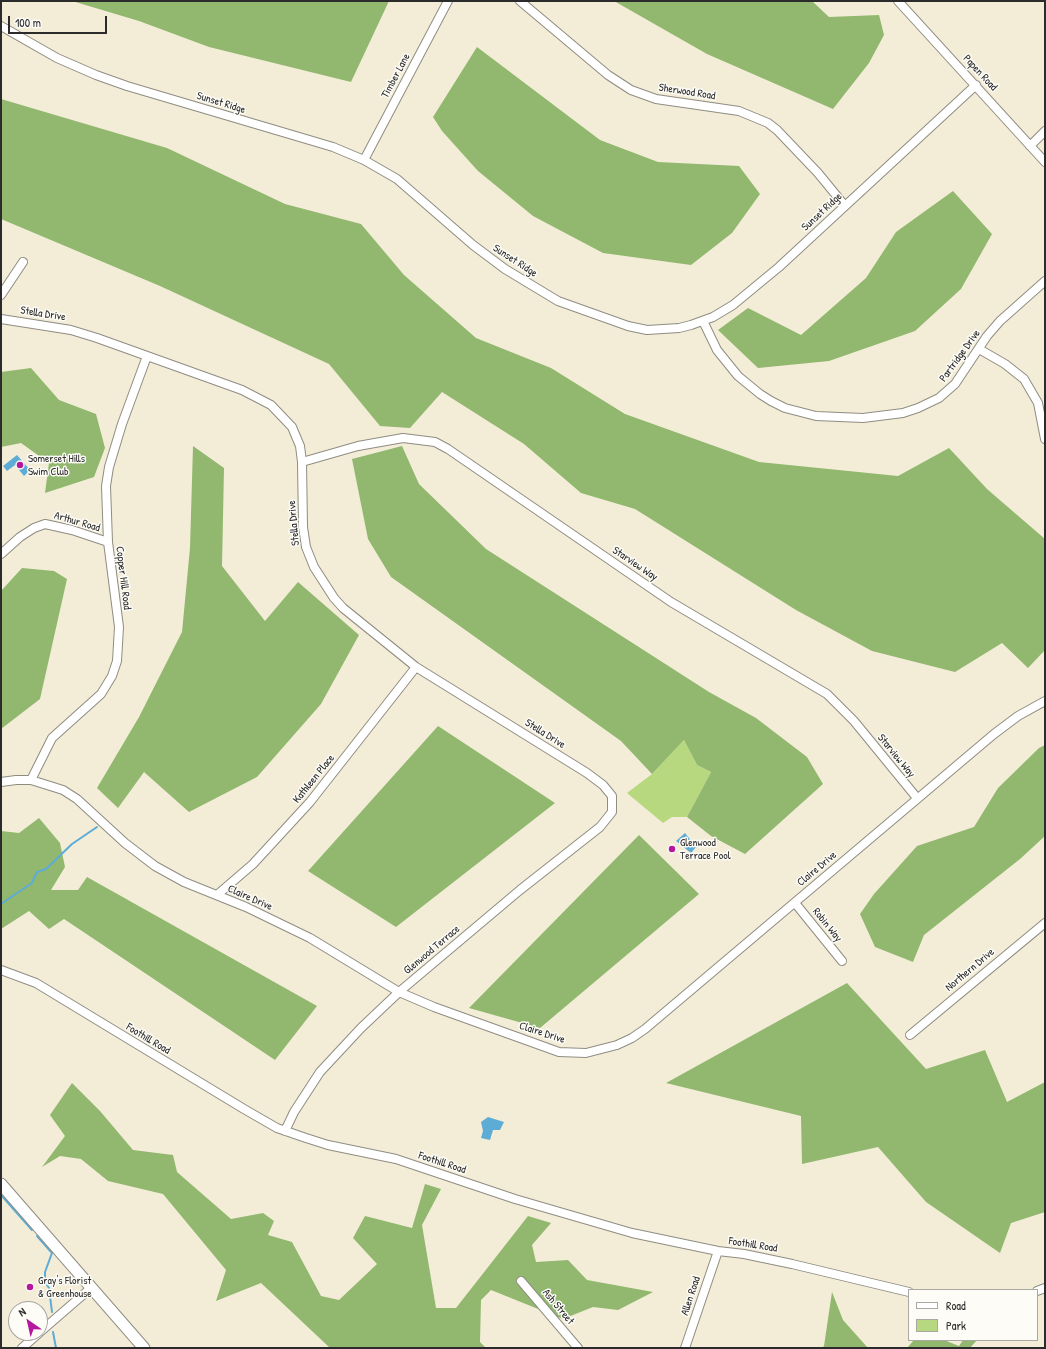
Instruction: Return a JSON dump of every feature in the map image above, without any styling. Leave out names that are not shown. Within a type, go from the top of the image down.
[{"type":"highway","points":[[1,1184],[144,1348]]},
{"type":"street","name":"Timber Lane","points":[[364,160],[448,1]]},
{"type":"street","name":"Sherwood Road","points":[[520,1],[608,75],[631,90],[656,99],[739,111],[768,123],[777,130],[818,172],[845,206]]},
{"type":"street","name":"Papen Road","points":[[898,1],[1045,162]]},
{"type":"street","name":"Sunset Ridge","points":[[1,26],[57,58],[96,75],[127,86],[333,147],[364,160],[397,179],[473,246],[505,269],[558,301],[620,323],[647,330],[679,328],[703,321],[734,305],[779,267],[976,85]]},
{"type":"street","points":[[1030,146],[1045,131]]},
{"type":"street","points":[[1,295],[23,262]]},
{"type":"street","name":"Partridge Drive","points":[[703,321],[717,350],[748,384],[760,394],[785,408],[816,416],[863,418],[903,413],[939,398],[955,384],[1000,321],[1045,281]]},
{"type":"street","name":"Stella Drive","points":[[1,319],[73,330],[242,390],[271,405],[292,427],[300,446],[302,462],[303,527],[306,547],[314,567],[322,581],[343,608],[416,667],[603,785],[612,796],[613,806]]},
{"type":"street","points":[[979,349],[1005,364],[1024,379],[1038,403],[1045,439]]},
{"type":"street","name":"Copper Hill Road","points":[[31,780],[52,738],[101,694],[112,676],[117,661],[119,639],[108,542],[106,486],[109,467],[147,356]]},
{"type":"street","name":"Starview Way","points":[[302,462],[358,446],[403,438],[435,442],[448,449],[671,602],[827,694],[854,721],[917,798]]},
{"type":"street","name":"Arthur Road","points":[[1,554],[20,537],[34,528],[45,524],[72,530],[108,542]]},
{"type":"street","name":"Kathleen Place","points":[[217,896],[253,864],[310,802],[416,667]]},
{"type":"street","name":"Claire Drive","points":[[1,782],[31,780],[63,790],[77,799],[125,843],[155,866],[184,882],[246,907],[310,938],[400,992],[434,1007],[559,1052],[595,1052],[627,1041],[645,1029],[917,798],[1018,716],[1045,701]]},
{"type":"street","name":"Glenwood Terrace","points":[[284,1131],[294,1112],[330,1060],[361,1028],[400,992],[520,890],[600,827],[612,812],[613,806]]},
{"type":"street","name":"Robin Way","points":[[795,903],[842,961]]},
{"type":"street","name":"Northern Drive","points":[[910,1035],[1045,922]]},
{"type":"street","name":"Foothill Road","points":[[1,970],[36,983],[237,1105],[284,1131],[328,1145],[396,1159],[515,1199],[632,1233],[718,1251],[744,1254],[792,1264],[908,1292]]},
{"type":"street","name":"Allen Road","points":[[685,1348],[718,1251]]},
{"type":"street","name":"Ash Street","points":[[521,1281],[578,1348]]},
{"type":"street","points":[[48,1326],[92,1287]]},
{"type":"street","points":[[22,1348],[30,1341]]},
{"type":"green space","points":[[72,1],[389,1],[351,82],[209,47],[139,21]]},
{"type":"green space","points":[[614,1],[812,1],[829,17],[879,15],[884,35],[869,63],[833,109],[707,54]]},
{"type":"green space","points":[[477,47],[600,140],[658,162],[739,166],[760,194],[732,233],[691,265],[603,253],[533,216],[478,171],[442,131],[433,117]]},
{"type":"green space","points":[[1,99],[167,148],[285,204],[361,224],[404,275],[476,338],[551,368],[625,414],[759,462],[898,476],[949,448],[987,489],[1045,539],[1045,650],[1028,668],[1002,643],[955,672],[872,651],[796,610],[635,509],[581,493],[524,444],[442,392],[410,428],[380,426],[329,364],[160,286],[1,219]]},
{"type":"green space","points":[[953,191],[992,234],[961,289],[915,331],[829,361],[758,368],[718,330],[748,308],[801,335],[866,278],[896,232]]},
{"type":"green space","points":[[31,368],[59,400],[96,414],[105,448],[94,477],[45,493],[49,463],[21,443],[1,447],[1,372]]},
{"type":"green space","points":[[193,446],[224,468],[222,566],[265,621],[298,582],[359,635],[321,704],[257,777],[189,812],[144,772],[118,808],[97,788],[139,717],[182,632],[190,548]]},
{"type":"green space","points":[[402,446],[419,484],[486,549],[709,692],[756,718],[807,757],[823,784],[745,854],[711,836],[687,817],[711,772],[697,765],[684,740],[652,774],[621,741],[391,577],[368,539],[352,459]]},
{"type":"green space","points":[[22,568],[54,571],[67,579],[40,699],[1,729],[1,591]]},
{"type":"green space","points":[[438,726],[555,803],[396,927],[308,871]]},
{"type":"green space","points":[[684,740],[697,765],[711,772],[687,817],[672,817],[663,823],[627,793],[652,774]]},
{"type":"green space","points":[[1045,745],[1045,836],[1020,859],[924,935],[913,962],[875,947],[860,914],[874,894],[917,846],[974,827],[998,788],[1039,748]]},
{"type":"green space","points":[[39,818],[60,843],[65,867],[51,890],[78,890],[87,877],[317,1006],[275,1060],[64,919],[49,929],[29,911],[1,929],[1,831],[19,833]]},
{"type":"green space","points":[[639,835],[699,894],[540,1028],[469,1008]]},
{"type":"green space","points":[[847,983],[926,1069],[985,1050],[1007,1102],[1045,1082],[1045,1212],[1011,1223],[1000,1253],[926,1202],[878,1147],[802,1164],[801,1116],[666,1083]]},
{"type":"green space","points":[[72,1083],[100,1111],[133,1150],[173,1155],[177,1172],[231,1219],[263,1213],[274,1221],[268,1235],[292,1242],[321,1296],[339,1300],[377,1264],[353,1238],[365,1216],[412,1228],[425,1184],[441,1189],[422,1225],[436,1308],[456,1308],[528,1216],[551,1223],[532,1245],[536,1262],[568,1260],[587,1280],[653,1292],[618,1310],[593,1307],[563,1319],[491,1290],[481,1300],[480,1342],[486,1348],[330,1348],[261,1283],[216,1301],[226,1270],[163,1194],[108,1181],[81,1159],[60,1156],[42,1167],[65,1136],[50,1115]]},
{"type":"green space","points":[[832,1292],[843,1320],[868,1348],[822,1348],[824,1346]]},
{"type":"green space","points":[[913,1341],[946,1341],[959,1346],[962,1341],[976,1341],[970,1348],[907,1348]]},
{"type":"water","name":"Somerset Hills Swim Club","points":[[17,455],[30,470],[24,476],[15,465],[7,471],[3,466]]},
{"type":"water","points":[[685,833],[696,847],[691,853],[676,841]]},
{"type":"water","points":[[488,1117],[504,1122],[500,1130],[493,1130],[490,1140],[481,1138],[483,1131],[481,1122]]},
{"type":"waterway","points":[[1,904],[32,883],[37,872],[46,869],[72,844],[97,827]]},
{"type":"waterway","points":[[1,1195],[32,1230]]},
{"type":"waterway","points":[[37,1236],[52,1253],[45,1272],[45,1282],[49,1288],[52,1312]]},
{"type":"waterway","points":[[53,1332],[56,1348]]},
{"type":"place","name":"Somerset Hills Swim Club","points":[[20,465]]},
{"type":"place","name":"Glenwood Terrace Pool","points":[[672,849]]},
{"type":"place","name":"Gray's Florist & Greenhouse","points":[[30,1287]]}]
